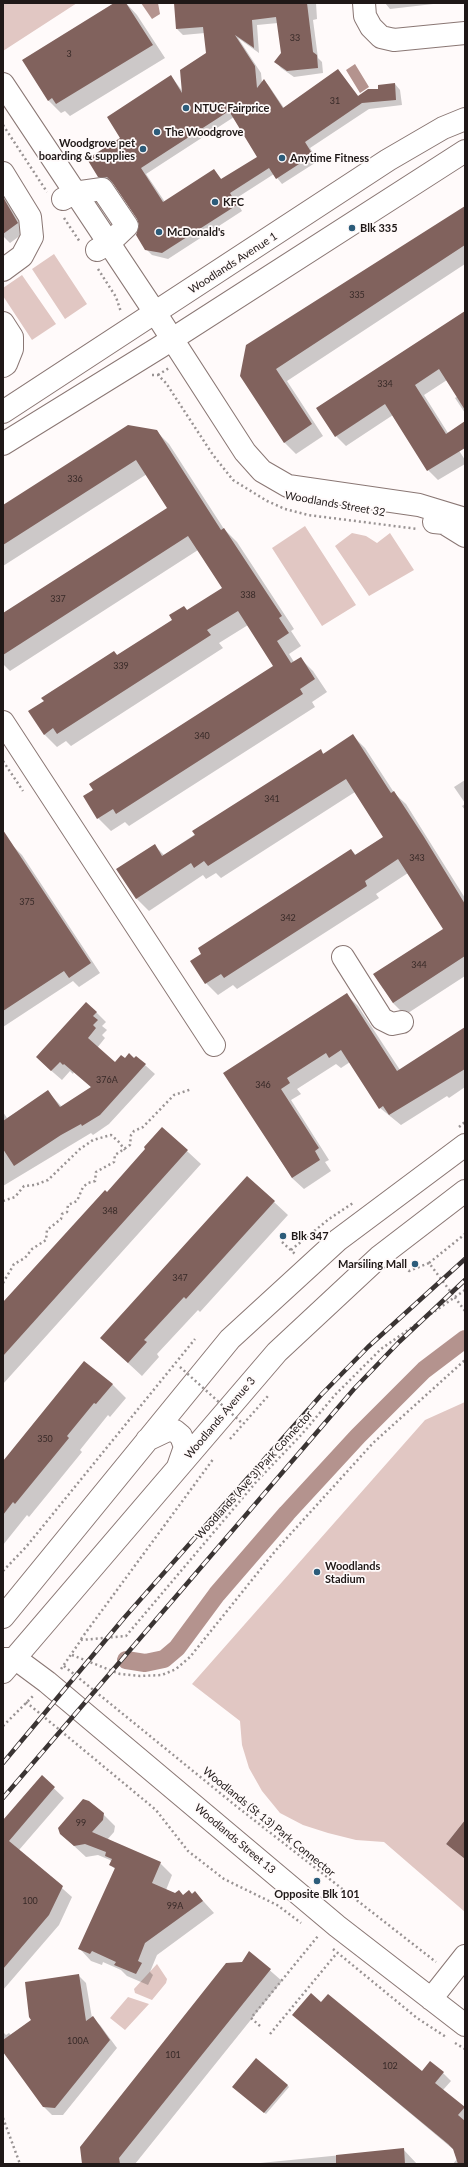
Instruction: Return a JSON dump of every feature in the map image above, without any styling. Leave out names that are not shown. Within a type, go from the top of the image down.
[{"type":"main road","points":[[364,3],[365,16],[371,27],[381,37],[394,40],[465,33]]},
{"type":"main road","name":"Woodlands Street 32","points":[[5,99],[38,150],[62,200],[95,251],[150,318],[166,343],[245,452],[262,470],[288,486],[419,505],[463,527]]},
{"type":"main road","name":"Woodlands Avenue 1","points":[[3,412],[150,318],[388,160],[443,128],[465,119]]},
{"type":"main road","points":[[3,444],[166,343],[465,151]]},
{"type":"main road","points":[[3,173],[30,217],[32,238],[22,256],[3,270]]},
{"type":"main road","points":[[3,323],[12,337],[12,349],[6,364],[3,366]]},
{"type":"main road","points":[[3,722],[214,1045]]},
{"type":"main road","points":[[343,957],[382,1019],[392,1024],[402,1022]]},
{"type":"main road","points":[[3,1617],[230,1339],[338,1240],[465,1145]]},
{"type":"main road","name":"Woodlands Avenue 3","points":[[7,1663],[178,1468],[276,1352],[379,1257],[465,1191]]},
{"type":"main road","points":[[146,1441],[168,1430],[175,1431],[182,1436],[185,1447],[178,1468]]},
{"type":"main road","name":"Woodlands Street 13","points":[[7,1663],[47,1682],[337,1926],[431,1999],[459,2033]]},
{"type":"main road","points":[[431,1999],[465,1956]]},
{"type":"path","points":[[3,125],[62,200],[95,251],[123,315]]},
{"type":"path","points":[[3,1283],[14,1264],[25,1258],[32,1249],[46,1240],[47,1230],[61,1219],[62,1214],[67,1212],[70,1203],[77,1201],[88,1183],[95,1181],[96,1172],[114,1162],[115,1155],[125,1150],[130,1145],[131,1135],[134,1131],[143,1127],[174,1095],[192,1088]]},
{"type":"path","points":[[3,1201],[15,1197],[24,1186],[35,1185],[48,1180],[80,1149],[93,1140],[111,1135],[118,1140],[125,1150]]},
{"type":"path","points":[[409,1271],[429,1263],[465,1234]]},
{"type":"path","points":[[429,1263],[465,1311]]},
{"type":"path","name":"Woodlands (Ave 3) Park Connector","points":[[81,1640],[126,1636],[257,1480],[302,1434],[335,1395],[381,1349],[465,1290]]},
{"type":"path","points":[[3,1571],[26,1548],[195,1339]]},
{"type":"path","points":[[216,1456],[81,1640],[72,1655],[120,1674],[140,1676],[162,1674],[176,1669],[190,1657],[276,1550],[373,1443],[465,1360]]},
{"type":"path","points":[[180,1367],[242,1423]]},
{"type":"path","points":[[225,1445],[268,1396]]},
{"type":"path","name":"Woodlands (St 13) Park Connector","points":[[72,1655],[64,1666],[236,1806],[452,1974]]},
{"type":"path","points":[[3,1726],[26,1702],[156,1810],[188,1851],[224,1879],[277,1905],[306,1927]]},
{"type":"path","points":[[312,1932],[321,1939]]},
{"type":"path","points":[[260,2026],[251,2018],[318,1936]]},
{"type":"path","points":[[329,1946],[417,2018],[447,2037]]},
{"type":"path","points":[[270,2034],[338,1953]]},
{"type":"path","points":[[459,2033],[465,2049]]},
{"type":"path","points":[[3,2118],[20,2164]]},
{"type":"shaded area","points":[[3,3],[77,3],[3,51]]},
{"type":"shaded area","points":[[141,3],[158,3],[160,14],[152,19]]},
{"type":"shaded area","points":[[355,64],[369,87],[360,93],[346,70]]},
{"type":"shaded area","points":[[54,254],[87,304],[65,319],[32,269]]},
{"type":"shaded area","points":[[22,275],[56,324],[32,340],[3,296],[3,288]]},
{"type":"shaded area","points":[[305,526],[356,605],[322,626],[272,548]]},
{"type":"shaded area","points":[[352,533],[366,536],[377,543],[390,533],[414,570],[369,596],[335,546]]},
{"type":"shaded area","points":[[465,1402],[465,1820],[446,1844],[465,1859],[465,1912],[384,1842],[356,1840],[328,1833],[303,1825],[280,1813],[262,1791],[249,1768],[242,1745],[240,1721],[192,1684],[425,1420]]},
{"type":"shaded area","points":[[157,1964],[167,1979],[166,1983],[152,2000],[135,1993],[134,1989]]},
{"type":"shaded area","points":[[128,1997],[149,2004],[125,2030],[110,2018]]},
{"type":"building","points":[[114,3],[126,3],[153,45],[56,104],[52,98],[48,101],[22,60]]},
{"type":"building","name":"The Woodgrove","points":[[174,3],[307,3],[313,52],[317,55],[318,68],[287,71],[274,62],[281,53],[276,17],[252,20],[254,48],[235,35],[255,66],[257,88],[264,79],[283,108],[338,69],[358,96],[368,89],[378,89],[378,85],[395,83],[396,100],[362,103],[305,142],[313,155],[276,179],[269,168],[230,193],[237,205],[162,253],[145,250],[136,235],[139,225],[137,219],[112,182],[107,177],[98,177],[87,159],[120,138],[107,117],[171,75],[182,93],[180,70],[206,53],[203,27],[176,29]],"holes":[[[229,111],[257,157],[221,179],[214,169],[163,202],[141,168]]]},
{"type":"building","points":[[3,197],[18,223],[3,234]]},
{"type":"building","points":[[465,206],[465,245],[276,369],[312,424],[284,443],[240,376],[246,345]]},
{"type":"building","points":[[465,311],[465,410],[439,369],[415,385],[446,434],[465,421],[465,448],[427,471],[385,404],[335,437],[316,408]]},
{"type":"building","points":[[128,425],[157,430],[221,530],[224,528],[282,616],[279,618],[289,633],[277,641],[291,663],[301,657],[315,679],[300,689],[303,694],[116,814],[113,809],[97,819],[83,796],[93,790],[89,784],[273,666],[238,611],[207,630],[211,635],[57,734],[53,728],[44,735],[28,711],[44,701],[41,698],[114,651],[117,655],[172,620],[169,615],[184,606],[187,610],[222,588],[188,536],[3,655],[3,613],[167,508],[136,460],[3,545],[3,505]]},
{"type":"building","points":[[353,734],[391,793],[394,791],[465,904],[465,956],[393,1003],[373,974],[443,929],[398,859],[365,881],[367,886],[224,978],[221,974],[205,984],[190,961],[201,954],[198,948],[351,849],[355,855],[383,837],[346,779],[208,866],[204,861],[194,868],[191,863],[136,899],[116,869],[155,844],[162,856],[195,835],[192,831],[321,749],[323,754]]},
{"type":"building","points":[[3,830],[91,963],[69,978],[64,971],[3,1011]]},
{"type":"building","points":[[347,993],[397,1071],[465,1027],[465,1069],[389,1115],[383,1106],[379,1109],[341,1050],[329,1058],[326,1053],[287,1078],[290,1083],[281,1089],[319,1148],[315,1151],[320,1160],[292,1178],[223,1073]]},
{"type":"building","points":[[86,1002],[97,1012],[93,1016],[98,1020],[93,1025],[96,1028],[88,1038],[115,1062],[121,1055],[125,1058],[129,1053],[134,1058],[136,1056],[146,1064],[100,1115],[82,1126],[81,1124],[61,1135],[14,1166],[3,1149],[3,1121],[48,1090],[60,1107],[91,1087],[64,1064],[63,1065],[60,1062],[51,1071],[36,1057]]},
{"type":"building","points":[[162,1127],[188,1150],[3,1356],[3,1302],[105,1190],[107,1192],[145,1149],[144,1147]]},
{"type":"building","points":[[247,1176],[275,1201],[186,1299],[184,1297],[144,1340],[147,1342],[128,1363],[100,1338]]},
{"type":"building","points":[[84,1361],[113,1384],[96,1404],[94,1403],[67,1436],[69,1438],[15,1504],[13,1502],[3,1515],[3,1461]]},
{"type":"building","points":[[42,1775],[55,1787],[9,1841],[63,1886],[49,1915],[3,1969],[3,1820]]},
{"type":"building","points":[[83,1799],[89,1801],[104,1813],[103,1820],[92,1832],[161,1862],[152,1883],[175,1893],[179,1890],[183,1895],[189,1890],[192,1894],[195,1891],[203,1901],[145,1943],[138,1961],[142,1963],[136,1974],[114,1965],[116,1962],[92,1951],[90,1954],[78,1949],[115,1868],[109,1865],[112,1859],[105,1856],[106,1852],[85,1844],[74,1846],[60,1834],[58,1828]]},
{"type":"building","points":[[465,1820],[465,1859],[446,1844]]},
{"type":"building","points":[[249,1951],[271,1969],[119,2158],[120,2164],[82,2164],[80,2147],[226,1963],[242,1962]]},
{"type":"building","points":[[79,1974],[86,2021],[93,2016],[110,2040],[55,2108],[43,2107],[3,2052],[3,2040],[31,2020],[29,2017],[25,1982]]},
{"type":"building","points":[[311,1993],[321,2002],[328,1994],[422,2071],[430,2061],[444,2072],[435,2083],[465,2107],[458,2115],[465,2121],[465,2164],[458,2164],[453,2149],[448,2144],[292,2015]]},
{"type":"building","points":[[256,2058],[288,2085],[264,2113],[232,2087]]},
{"type":"building","points":[[404,2148],[405,2164],[336,2164],[336,2155]]},
{"type":"waterway","points":[[126,1660],[145,1663],[164,1659],[177,1648],[217,1594],[287,1513],[358,1436],[424,1370],[465,1339]]},
{"type":"railway","points":[[3,1763],[124,1618],[322,1394],[368,1347],[465,1259]]},
{"type":"railway","points":[[3,1798],[354,1389],[399,1342],[465,1280]]},
{"type":"place","name":"NTUC Fairprice","points":[[186,108]]},
{"type":"place","name":"The Woodgrove","points":[[157,132]]},
{"type":"place","name":"Woodgrove pet boarding & supplies","points":[[143,149]]},
{"type":"place","name":"Anytime Fitness","points":[[282,158]]},
{"type":"place","name":"KFC","points":[[215,202]]},
{"type":"place","name":"Blk 335","points":[[352,228]]},
{"type":"place","name":"McDonald's","points":[[159,232]]},
{"type":"place","name":"Blk 347","points":[[283,1236]]},
{"type":"place","name":"Marsiling Mall","points":[[415,1264]]},
{"type":"place","name":"Woodlands Stadium","points":[[317,1572]]},
{"type":"place","name":"Opposite Blk 101","points":[[317,1881]]}]
